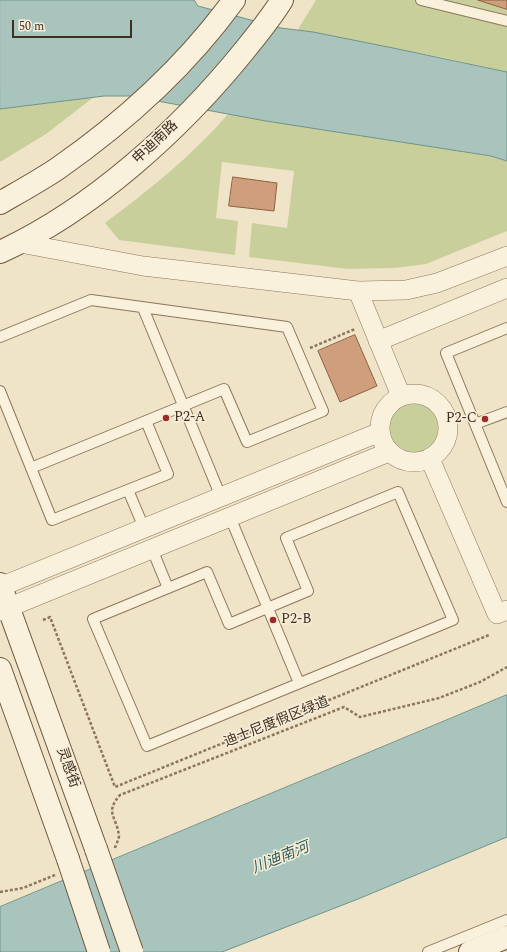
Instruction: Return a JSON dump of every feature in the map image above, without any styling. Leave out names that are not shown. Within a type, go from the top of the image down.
[{"type":"street","points":[[0,203],[57,169],[134,109],[168,76],[234,0]]},
{"type":"street","name":"申迪南路","points":[[0,252],[20,243],[60,220],[133,164],[221,80],[282,0]]},
{"type":"street","points":[[20,243],[143,266],[358,291],[406,290],[437,283],[507,256]]},
{"type":"street","points":[[378,341],[507,288]]},
{"type":"street","points":[[358,291],[401,396]]},
{"type":"street","points":[[412,393],[424,395],[435,400],[446,414],[449,431],[446,442],[440,452],[430,459],[420,462],[409,462],[398,459],[389,452],[383,443],[380,432],[380,421],[384,411],[391,402],[401,396],[412,393]]},
{"type":"street","points":[[0,586],[380,432]]},
{"type":"street","points":[[4,609],[389,452]]},
{"type":"street","points":[[430,459],[497,614],[507,610]]},
{"type":"street","name":"灵感街","points":[[0,586],[4,609],[96,849],[132,952]]},
{"type":"street","points":[[0,669],[68,859],[99,952]]},
{"type":"street","points":[[470,952],[507,936]]},
{"type":"lane","points":[[421,0],[507,21]]},
{"type":"lane","points":[[0,337],[91,300],[287,327],[323,411],[246,442],[224,389],[31,468]]},
{"type":"lane","points":[[143,308],[221,497]]},
{"type":"lane","points":[[507,328],[446,353],[475,424],[502,476],[507,502]]},
{"type":"lane","points":[[0,390],[52,520],[168,474],[146,421]]},
{"type":"lane","points":[[475,424],[507,412]]},
{"type":"lane","points":[[128,490],[144,528]]},
{"type":"lane","points":[[398,492],[453,620],[146,746],[93,619],[207,572],[229,624],[268,607],[308,591],[286,538],[398,492]]},
{"type":"lane","points":[[230,517],[299,683]]},
{"type":"lane","points":[[152,549],[168,588]]},
{"type":"lane","points":[[428,952],[507,920]]},
{"type":"path","points":[[310,349],[359,327]]},
{"type":"path","name":"迪士尼度假区绿道","points":[[120,795],[344,706],[360,717],[439,698],[480,682],[507,667]]},
{"type":"green space","points":[[316,0],[478,0],[507,9],[507,72],[445,58],[297,31]]},
{"type":"green space","points":[[94,97],[46,134],[0,162],[0,109]]},
{"type":"green space","points":[[228,114],[491,156],[507,161],[507,231],[426,264],[395,268],[348,269],[249,257],[252,223],[287,228],[294,171],[222,162],[216,218],[238,221],[235,255],[119,240],[105,223],[170,172],[200,144]]},
{"type":"green space","points":[[409,404],[419,404],[431,411],[438,423],[438,433],[431,445],[419,452],[409,452],[401,448],[394,441],[390,433],[390,423],[394,415],[401,408]]},
{"type":"water","points":[[0,0],[194,0],[198,6],[281,28],[313,32],[507,72],[507,161],[491,156],[266,121],[130,96],[104,96],[0,109]]},
{"type":"water","name":"川迪南河","points":[[507,695],[507,837],[358,899],[222,952],[0,952],[0,907]]},
{"type":"building","points":[[478,0],[507,0],[507,9]]},
{"type":"building","points":[[233,177],[277,183],[274,211],[229,206]]},
{"type":"building","points":[[355,335],[377,386],[340,402],[318,351]]},
{"type":"place","name":"P2-A","points":[[166,418]]},
{"type":"place","name":"P2-C","points":[[485,419]]},
{"type":"place","name":"P2-B","points":[[273,620]]}]
